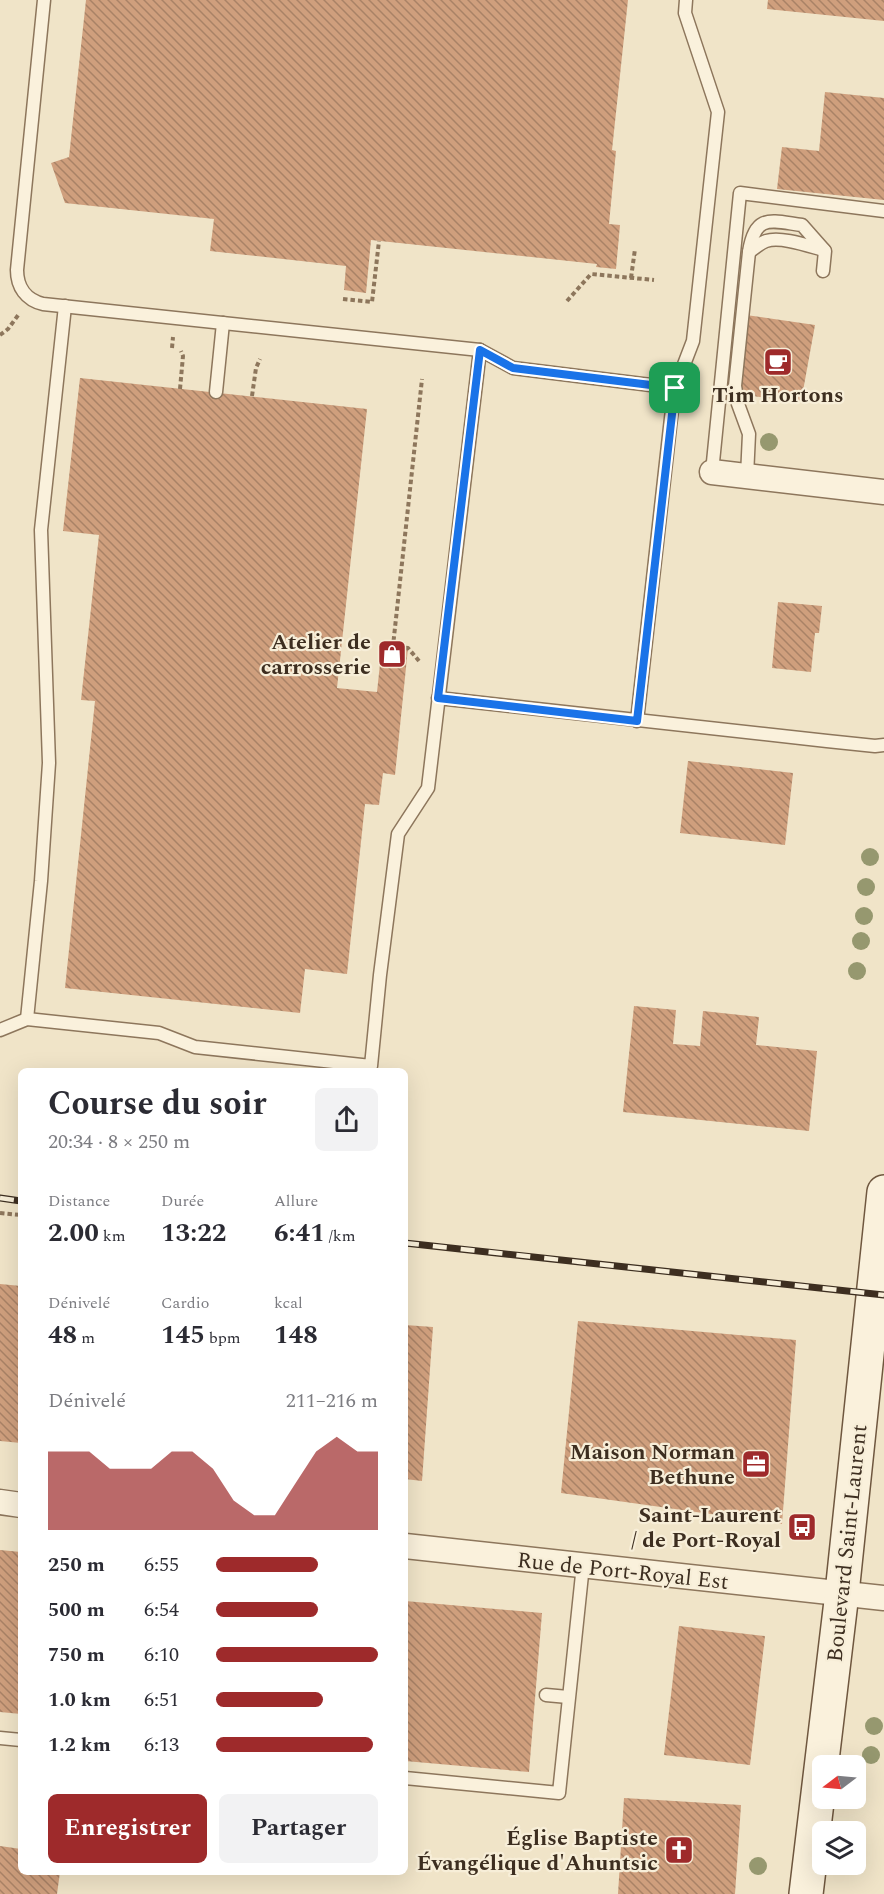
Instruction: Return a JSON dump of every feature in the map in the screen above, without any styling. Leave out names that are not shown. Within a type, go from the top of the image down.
[{"type":"main road","name":"Boulevard Saint-Laurent","points":[[806,1894],[842,1593],[884,1192]]},
{"type":"street","points":[[712,472],[884,492]]},
{"type":"street","points":[[0,1502],[18,1505]]},
{"type":"street","name":"Rue de Port-Royal Est","points":[[408,1546],[884,1598]]},
{"type":"lane","points":[[44,0],[17,277],[21,289],[30,299],[43,304],[480,350],[513,368],[675,388]]},
{"type":"lane","points":[[637,721],[675,388],[693,341],[718,112],[685,13],[687,0]]},
{"type":"lane","points":[[712,472],[740,193],[884,210]]},
{"type":"lane","points":[[747,476],[749,434],[738,404],[735,386],[749,252],[753,234],[759,225],[772,222],[802,225],[825,251],[823,272]]},
{"type":"lane","points":[[749,252],[764,242],[775,240],[800,243],[825,251]]},
{"type":"lane","points":[[27,1018],[41,881],[49,763],[41,530],[64,306]]},
{"type":"lane","points":[[216,392],[223,323]]},
{"type":"lane","points":[[0,1030],[27,1018],[159,1033],[195,1047],[371,1066],[398,834],[428,788],[480,350]]},
{"type":"lane","points":[[438,698],[637,721],[875,746],[884,745]]},
{"type":"lane","points":[[408,1778],[560,1793],[582,1565]]},
{"type":"lane","points":[[546,1695],[568,1697]]},
{"type":"lane","points":[[0,1738],[18,1740]]},
{"type":"path","points":[[343,299],[372,302],[379,241]]},
{"type":"path","points":[[632,278],[635,249]]},
{"type":"path","points":[[567,301],[591,274],[654,280]]},
{"type":"path","points":[[0,335],[8,329]]},
{"type":"path","points":[[180,389],[183,356],[181,351]]},
{"type":"path","points":[[252,396],[256,368],[260,359]]},
{"type":"path","points":[[419,661],[408,648],[393,646],[422,379]]},
{"type":"path","points":[[0,1213],[18,1215]]},
{"type":"building","points":[[86,0],[628,0],[612,150],[616,151],[609,224],[620,225],[616,269],[596,267],[597,264],[371,240],[366,293],[344,290],[346,266],[210,251],[214,219],[65,203],[51,163],[69,157]]},
{"type":"building","points":[[768,0],[884,0],[884,21],[767,9]]},
{"type":"building","points":[[825,92],[884,98],[884,200],[777,189],[782,147],[819,151]]},
{"type":"building","points":[[746,315],[815,325],[801,402],[736,394]]},
{"type":"building","points":[[80,378],[367,409],[337,688],[377,692],[382,645],[408,648],[395,775],[383,773],[379,805],[365,804],[347,974],[305,969],[300,1013],[65,988],[95,701],[81,700],[99,535],[63,531]]},
{"type":"building","points":[[778,602],[822,606],[819,633],[815,633],[811,672],[772,668]]},
{"type":"building","points":[[688,761],[793,773],[785,845],[680,833]]},
{"type":"building","points":[[634,1006],[676,1010],[673,1044],[700,1046],[703,1011],[759,1017],[756,1045],[817,1051],[809,1131],[623,1112]]},
{"type":"building","points":[[0,1284],[18,1286],[18,1443],[0,1441]]},
{"type":"building","points":[[578,1321],[796,1340],[782,1524],[561,1493]]},
{"type":"building","points":[[408,1325],[433,1327],[422,1481],[408,1479]]},
{"type":"building","points":[[0,1550],[18,1552],[18,1714],[0,1712]]},
{"type":"building","points":[[408,1601],[542,1613],[529,1772],[408,1761]]},
{"type":"building","points":[[679,1626],[765,1636],[750,1765],[664,1755]]},
{"type":"building","name":"Église Baptiste Évangélique d'Ahuntsic","points":[[624,1798],[741,1805],[735,1894],[618,1894]]},
{"type":"building","points":[[0,1846],[18,1849],[18,1875],[60,1875],[57,1894],[0,1894]]},
{"type":"railway","points":[[0,1198],[18,1201]]},
{"type":"railway","points":[[408,1243],[884,1295]]},
{"type":"place","name":"Tim Hortons","points":[[778,362]]},
{"type":"place","name":"Atelier de carrosserie","points":[[392,654]]},
{"type":"place","name":"Maison Norman Bethune","points":[[756,1464]]},
{"type":"place","name":"Saint-Laurent / de Port-Royal","points":[[802,1527]]},
{"type":"place","name":"Église Baptiste Évangélique d'Ahuntsic","points":[[679,1850]]},
{"type":"route","points":[[480,350],[513,368],[675,388],[637,721],[438,698],[480,350]]}]
